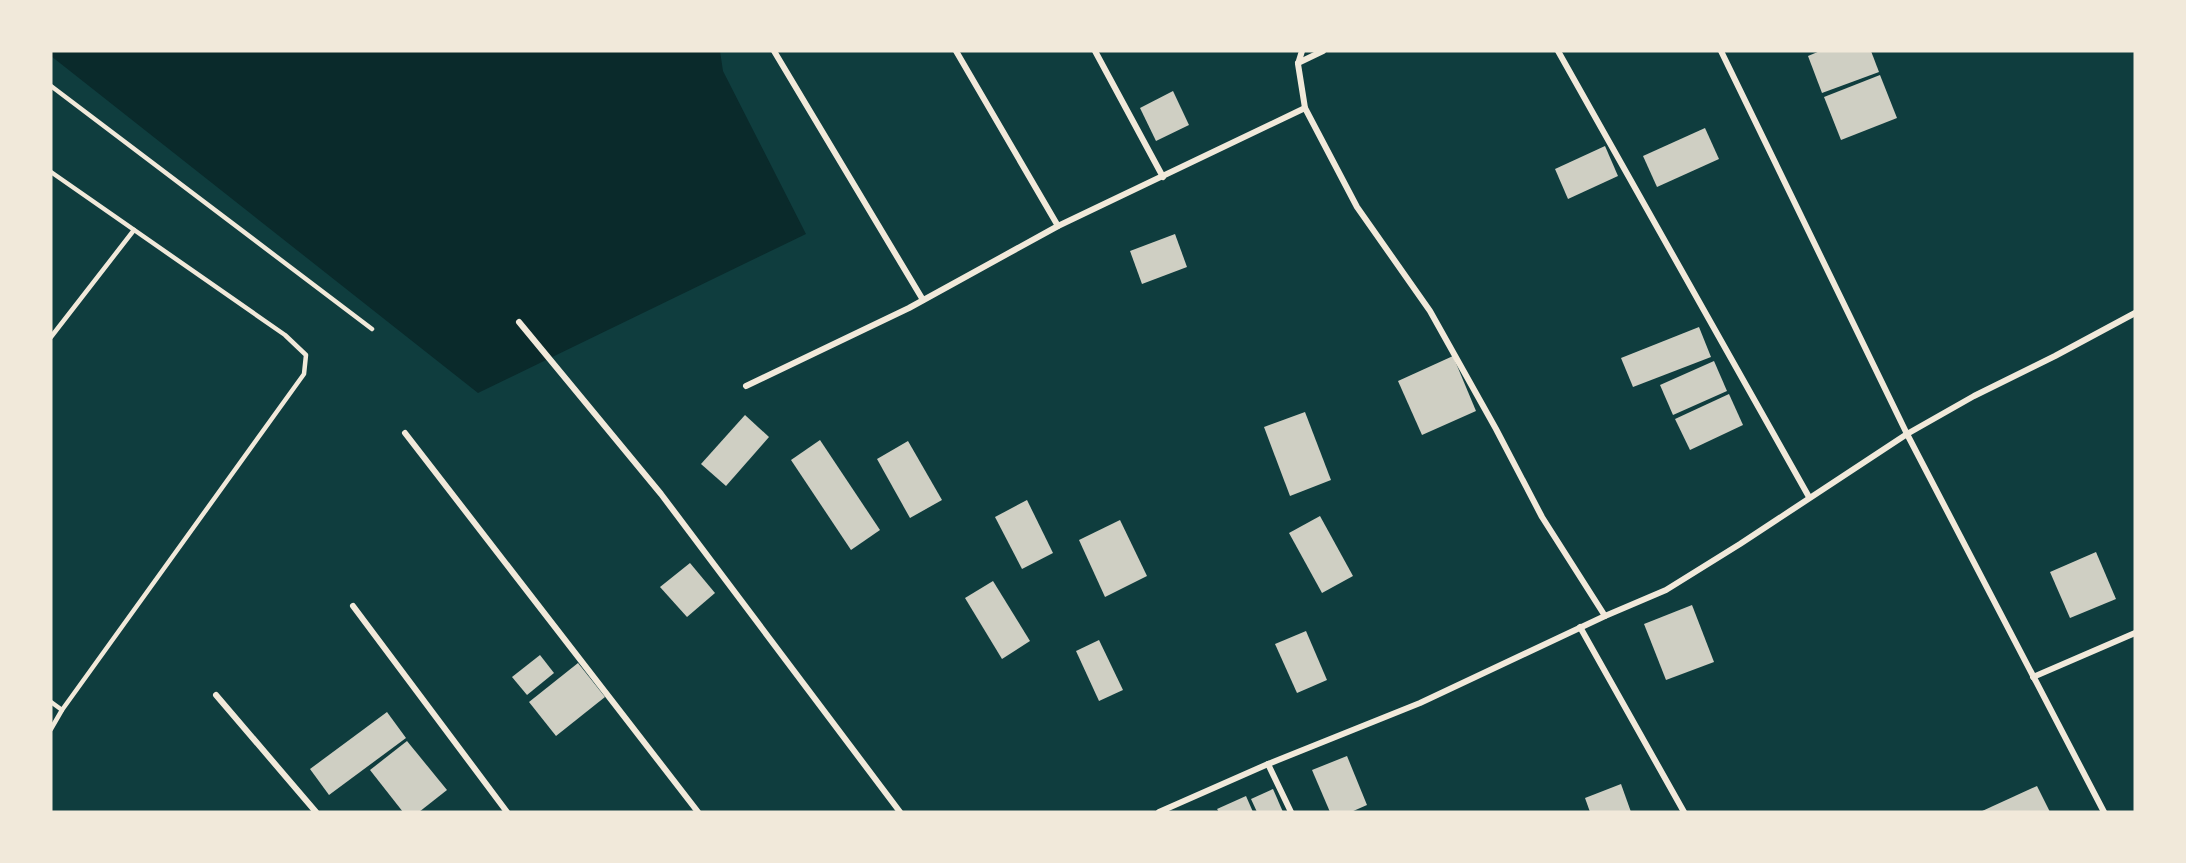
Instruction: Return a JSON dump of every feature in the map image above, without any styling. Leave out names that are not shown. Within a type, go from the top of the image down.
[{"type":"street","points":[[774,51],[923,300]]},
{"type":"street","points":[[956,51],[1058,226]]},
{"type":"street","points":[[1095,51],[1163,177]]},
{"type":"street","points":[[1302,51],[1298,64],[1305,108],[1357,207],[1430,312],[1542,516],[1605,616]]},
{"type":"street","points":[[1298,64],[1323,51]]},
{"type":"street","points":[[1558,51],[1809,497]]},
{"type":"street","points":[[1720,51],[1906,434],[2104,812]]},
{"type":"street","points":[[746,386],[923,300],[1058,226],[1305,108]]},
{"type":"street","points":[[1159,812],[1268,764],[1420,703],[1580,627],[1666,590],[1906,434],[2135,312]]},
{"type":"street","points":[[519,322],[661,494],[900,812]]},
{"type":"street","points":[[405,433],[698,812]]},
{"type":"street","points":[[353,606],[507,812]]},
{"type":"street","points":[[1580,627],[1684,812]]},
{"type":"street","points":[[2033,677],[2135,633]]},
{"type":"street","points":[[216,695],[316,812]]},
{"type":"street","points":[[1268,764],[1291,812]]},
{"type":"lane","points":[[51,86],[372,329]]},
{"type":"lane","points":[[51,172],[285,335],[306,355],[304,374],[62,710],[51,729]]},
{"type":"lane","points":[[51,337],[134,230]]},
{"type":"lane","points":[[51,702],[62,710]]},
{"type":"water","points":[[51,51],[720,51],[723,71],[806,234],[478,393],[51,56]]},
{"type":"building","points":[[1820,51],[1871,51],[1879,72],[1822,93],[1808,56]]},
{"type":"building","points":[[1880,75],[1897,118],[1841,140],[1824,97]]},
{"type":"building","points":[[1173,91],[1189,125],[1156,141],[1140,108]]},
{"type":"building","points":[[1705,128],[1719,159],[1657,187],[1643,156]]},
{"type":"building","points":[[1605,146],[1618,176],[1568,199],[1555,169]]},
{"type":"building","points":[[1175,234],[1187,267],[1142,284],[1130,251]]},
{"type":"building","points":[[1699,327],[1711,357],[1633,387],[1621,358]]},
{"type":"building","points":[[1453,356],[1476,411],[1422,435],[1398,381]]},
{"type":"building","points":[[1714,361],[1727,391],[1673,415],[1660,385]]},
{"type":"building","points":[[1729,394],[1743,425],[1690,450],[1675,419]]},
{"type":"building","points":[[1305,412],[1331,480],[1290,496],[1264,427]]},
{"type":"building","points":[[745,415],[769,437],[726,486],[701,464]]},
{"type":"building","points":[[820,440],[880,530],[851,550],[791,460]]},
{"type":"building","points":[[908,441],[942,500],[910,518],[877,459]]},
{"type":"building","points":[[1027,500],[1053,553],[1022,569],[995,517]]},
{"type":"building","points":[[1320,516],[1353,576],[1322,593],[1289,533]]},
{"type":"building","points":[[1120,520],[1147,576],[1105,597],[1079,540]]},
{"type":"building","points":[[2096,552],[2116,599],[2070,618],[2050,572]]},
{"type":"building","points":[[690,563],[715,593],[687,617],[660,587]]},
{"type":"building","points":[[993,581],[1030,641],[1002,659],[965,598]]},
{"type":"building","points":[[1692,605],[1714,662],[1666,680],[1644,624]]},
{"type":"building","points":[[1306,631],[1327,680],[1297,693],[1275,644]]},
{"type":"building","points":[[1099,640],[1123,690],[1099,701],[1076,651]]},
{"type":"building","points":[[540,655],[554,673],[527,695],[512,677]]},
{"type":"building","points":[[578,663],[605,697],[556,736],[529,702]]},
{"type":"building","points":[[387,712],[406,738],[329,795],[310,769]]},
{"type":"building","points":[[407,741],[447,790],[419,812],[403,812],[370,770]]},
{"type":"building","points":[[1347,756],[1367,805],[1351,812],[1330,812],[1312,770]]},
{"type":"building","points":[[1621,784],[1631,812],[1590,812],[1585,798]]},
{"type":"building","points":[[2037,786],[2050,812],[1980,812]]},
{"type":"building","points":[[1273,789],[1283,812],[1257,812],[1251,799]]},
{"type":"building","points":[[1246,796],[1253,812],[1219,812],[1217,809]]}]
